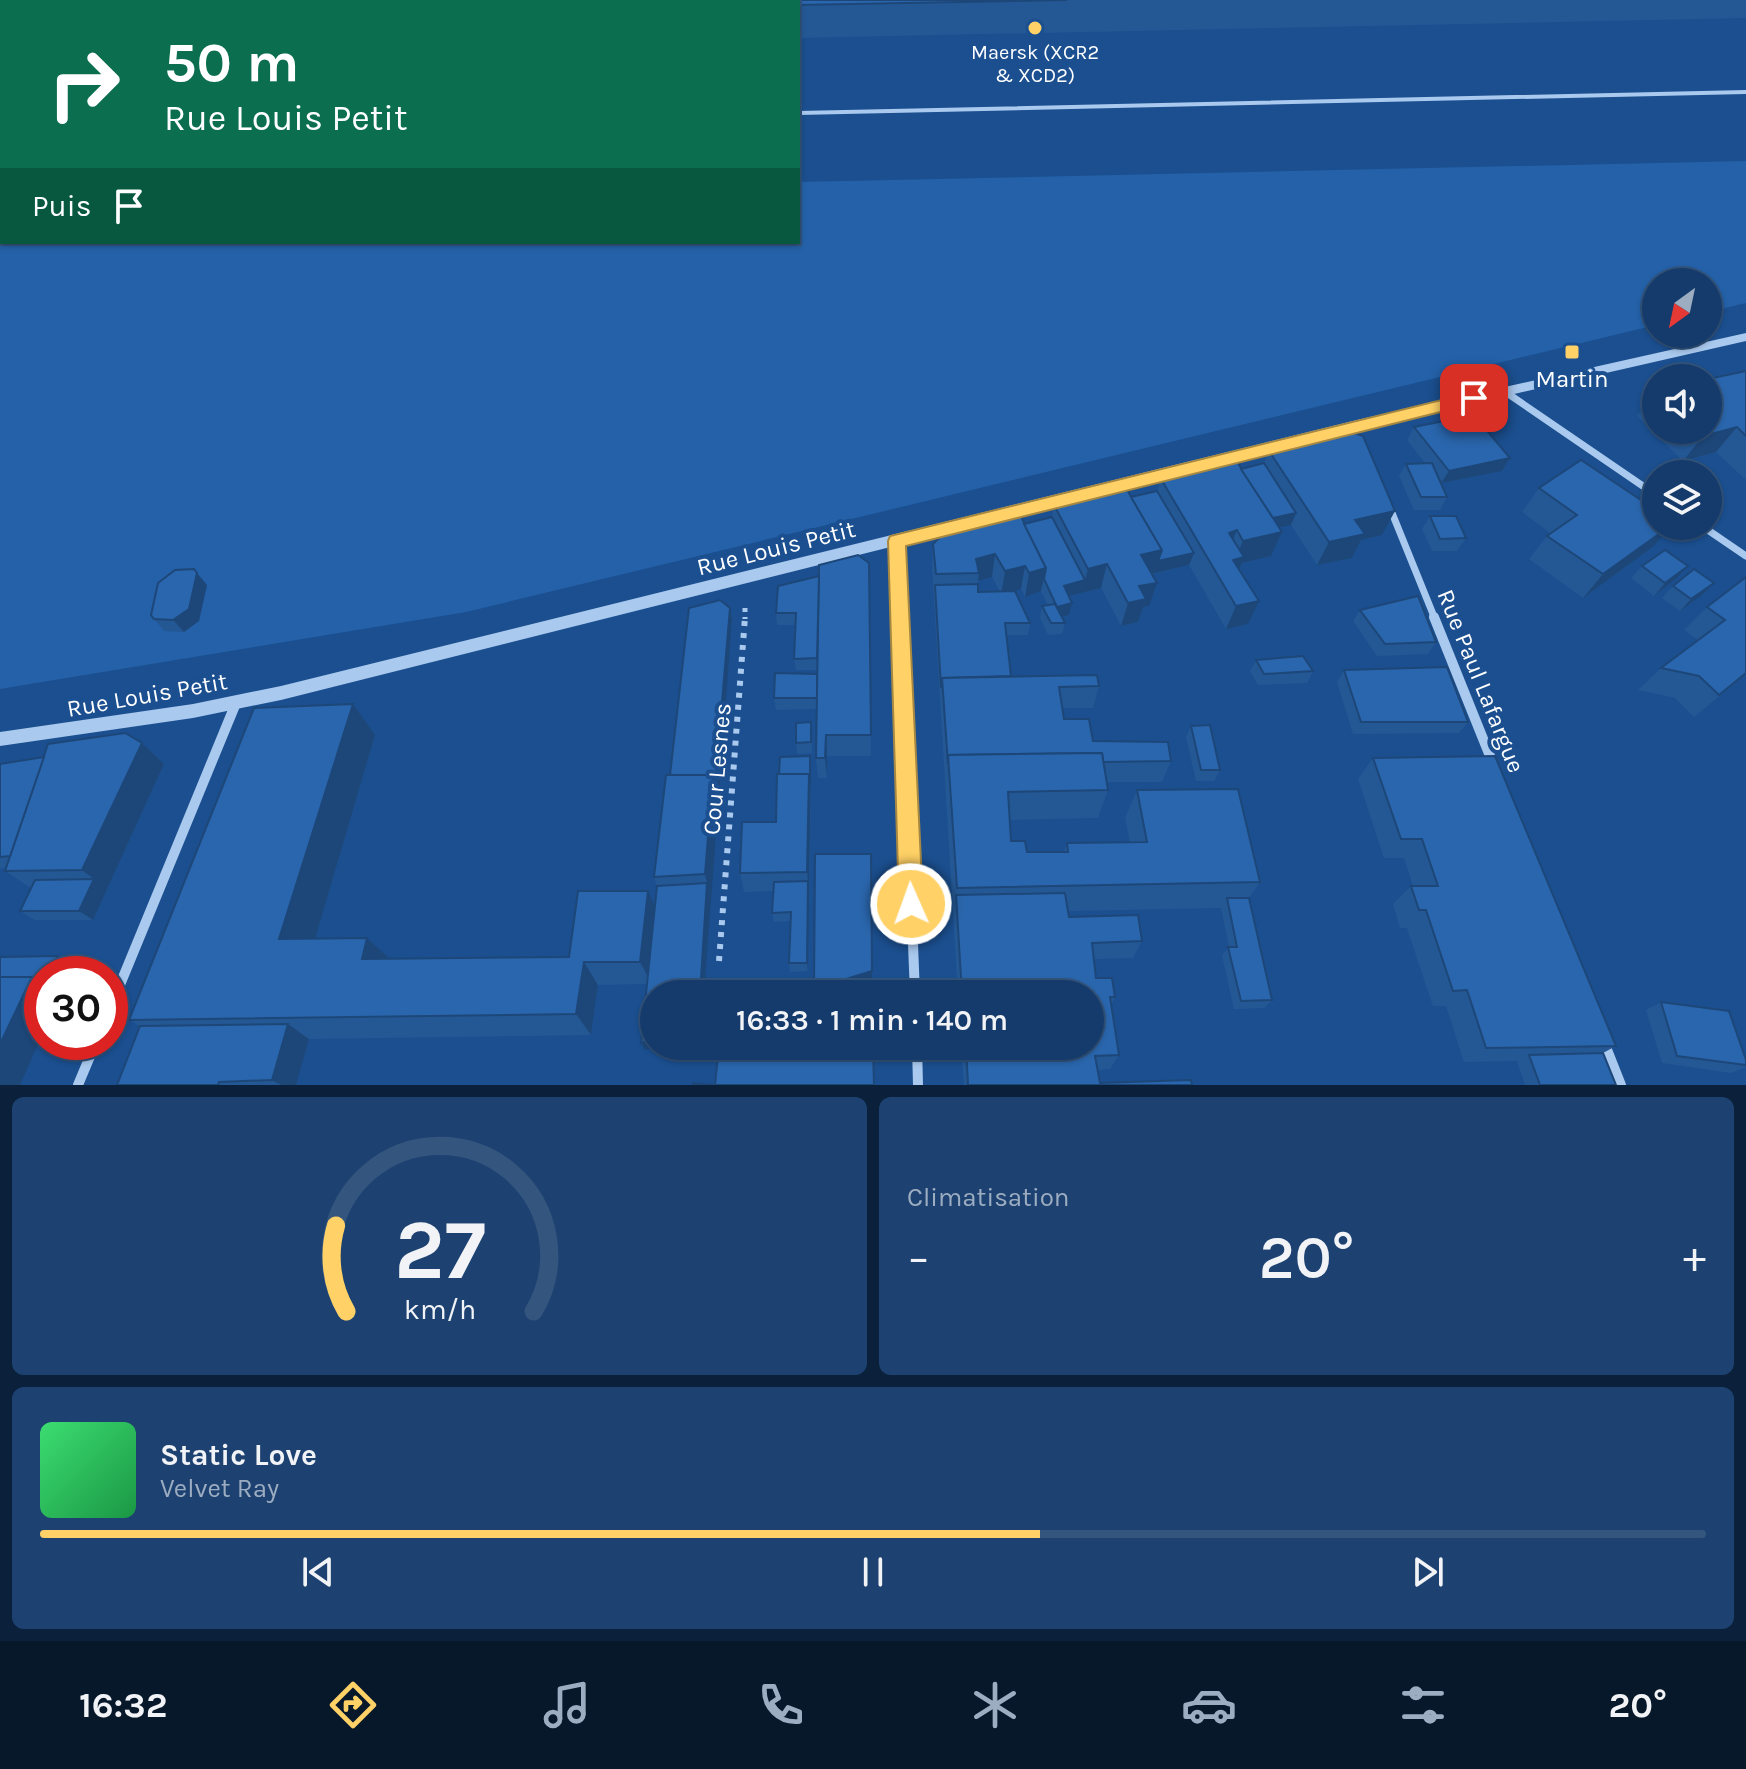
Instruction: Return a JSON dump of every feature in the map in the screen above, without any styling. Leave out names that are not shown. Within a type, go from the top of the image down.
[{"type":"street","name":"Rue Louis Petit","points":[[0,739],[236,702],[1357,425],[1746,337]]},
{"type":"street","points":[[1504,391],[1642,485]]},
{"type":"street","points":[[1357,425],[1363,440]]},
{"type":"street","name":"Rue Paul Lafargue","points":[[1387,498],[1498,777]]},
{"type":"street","points":[[1722,540],[1746,556]]},
{"type":"street","points":[[897,541],[914,980]]},
{"type":"street","points":[[128,965],[236,702]]},
{"type":"street","points":[[1598,1026],[1621,1085]]},
{"type":"street","points":[[78,1085],[88,1060]]},
{"type":"street","points":[[917,1060],[918,1085]]},
{"type":"lane","points":[[800,113],[1746,92]]},
{"type":"path","name":"Cour Lesnes","points":[[719,961],[745,642],[742,579]]},
{"type":"shaded area","points":[[1746,161],[1746,303],[1722,309],[1722,268],[1642,268],[1642,328],[466,612],[0,689],[0,244],[800,244],[800,182]]},
{"type":"building","points":[[800,0],[1067,0],[800,5]]},
{"type":"building","points":[[1746,371],[1746,436],[1737,427],[1722,431],[1722,376]]},
{"type":"building","points":[[1474,415],[1510,458],[1449,471],[1414,427]]},
{"type":"building","points":[[1349,431],[1363,436],[1395,511],[1355,520],[1365,534],[1329,542],[1269,451]]},
{"type":"building","points":[[1236,460],[1282,532],[1243,541],[1237,530],[1229,533],[1244,557],[1233,560],[1259,601],[1236,606],[1161,479]]},
{"type":"building","points":[[1581,460],[1642,501],[1642,540],[1650,540],[1603,574],[1547,536],[1577,515],[1539,488]]},
{"type":"building","points":[[1264,463],[1296,513],[1273,518],[1241,469]]},
{"type":"building","points":[[1432,463],[1447,497],[1421,497],[1406,464]]},
{"type":"building","points":[[1126,488],[1162,550],[1141,555],[1157,583],[1139,586],[1146,599],[1128,603],[1107,564],[1088,569],[1054,505]]},
{"type":"building","points":[[1157,491],[1194,553],[1158,561],[1162,550],[1131,497]]},
{"type":"building","points":[[1020,514],[1046,568],[1029,573],[1025,566],[1005,571],[995,554],[976,559],[979,573],[936,574],[933,544],[944,533]]},
{"type":"building","points":[[1430,516],[1456,516],[1466,538],[1440,539]]},
{"type":"building","points":[[1052,517],[1085,580],[1064,586],[1072,603],[1057,607],[1044,579],[1046,568],[1024,524]]},
{"type":"building","points":[[1665,550],[1688,566],[1665,583],[1642,566]]},
{"type":"building","points":[[858,555],[869,563],[871,735],[826,735],[825,758],[816,758],[819,565]]},
{"type":"building","points":[[194,569],[197,573],[189,609],[173,620],[154,619],[151,615],[158,583],[175,570]]},
{"type":"building","points":[[1694,569],[1714,583],[1691,599],[1673,586]]},
{"type":"building","points":[[819,576],[817,658],[794,659],[796,613],[776,613],[778,586]]},
{"type":"building","points":[[1746,577],[1746,673],[1719,695],[1699,676],[1661,668],[1725,620],[1707,607]]},
{"type":"building","points":[[978,584],[978,592],[1015,591],[1030,623],[1005,623],[1011,676],[942,678],[941,688],[935,585]]},
{"type":"building","points":[[1418,596],[1436,642],[1385,644],[1360,610]]},
{"type":"building","points":[[720,600],[730,608],[715,785],[713,775],[670,775],[689,608]]},
{"type":"building","points":[[1055,604],[1065,623],[1051,623],[1042,606]]},
{"type":"building","points":[[1303,656],[1313,671],[1264,674],[1256,660]]},
{"type":"building","points":[[1447,667],[1468,722],[1361,722],[1344,670]]},
{"type":"building","points":[[775,673],[817,674],[817,698],[774,698]]},
{"type":"building","points":[[1097,675],[1099,686],[1059,687],[1064,719],[1089,719],[1093,741],[1168,742],[1171,761],[1103,762],[1102,753],[948,755],[948,764],[942,678]]},
{"type":"building","points":[[353,704],[279,939],[367,938],[362,959],[569,957],[578,891],[648,891],[640,962],[584,962],[576,1014],[129,1020],[254,708]]},
{"type":"building","points":[[811,722],[811,742],[796,743],[796,723]]},
{"type":"building","points":[[1210,725],[1220,770],[1201,770],[1191,726]]},
{"type":"building","points":[[125,733],[142,743],[82,870],[5,871],[48,744]]},
{"type":"building","points":[[1102,753],[1108,790],[1008,792],[1011,841],[1025,841],[1027,852],[1068,852],[1067,843],[1147,842],[1137,790],[1238,789],[1260,882],[957,888],[948,755]]},
{"type":"building","points":[[810,756],[810,784],[809,774],[779,774],[780,757]]},
{"type":"building","points":[[1495,756],[1616,1046],[1486,1048],[1467,990],[1453,991],[1426,910],[1419,910],[1411,886],[1438,886],[1422,839],[1401,839],[1373,758]]},
{"type":"building","points":[[44,757],[10,856],[0,857],[0,764]]},
{"type":"building","points":[[777,774],[809,774],[807,872],[740,873],[742,822],[776,822]]},
{"type":"building","points":[[666,775],[713,775],[705,874],[654,877]]},
{"type":"building","points":[[815,854],[871,854],[872,971],[843,980],[814,980]]},
{"type":"building","points":[[94,879],[79,911],[20,911],[35,880]]},
{"type":"building","points":[[808,881],[807,963],[789,963],[791,912],[772,913],[774,882]]},
{"type":"building","points":[[707,883],[701,980],[647,980],[657,886]]},
{"type":"building","points":[[1065,893],[1069,917],[1138,915],[1142,941],[1092,943],[1096,978],[1112,978],[1115,997],[1110,997],[1119,1055],[1104,1056],[1104,980],[961,980],[956,895]]},
{"type":"building","points":[[1227,898],[1249,898],[1272,1000],[1241,1001],[1228,947],[1237,947]]},
{"type":"building","points":[[0,957],[24,957],[24,977],[0,977]]},
{"type":"building","points":[[0,977],[24,977],[24,994],[0,1044]]},
{"type":"building","points":[[1661,1002],[1729,1011],[1746,1065],[1677,1056]]},
{"type":"building","points":[[288,1024],[272,1080],[219,1082],[218,1085],[117,1085],[140,1026]]},
{"type":"building","points":[[1603,1053],[1616,1085],[1540,1085],[1529,1055]]},
{"type":"building","points":[[718,1060],[873,1060],[874,1085],[715,1085]]},
{"type":"building","points":[[967,1060],[1096,1060],[1100,1083],[1191,1080],[1192,1085],[968,1085]]},
{"type":"place","name":"Maersk (XCR2 & XCD2)","points":[[1035,28]]},
{"type":"place","name":"Martin","points":[[1572,352]]},
{"type":"route","points":[[911,904],[897,541],[1474,398]]}]
